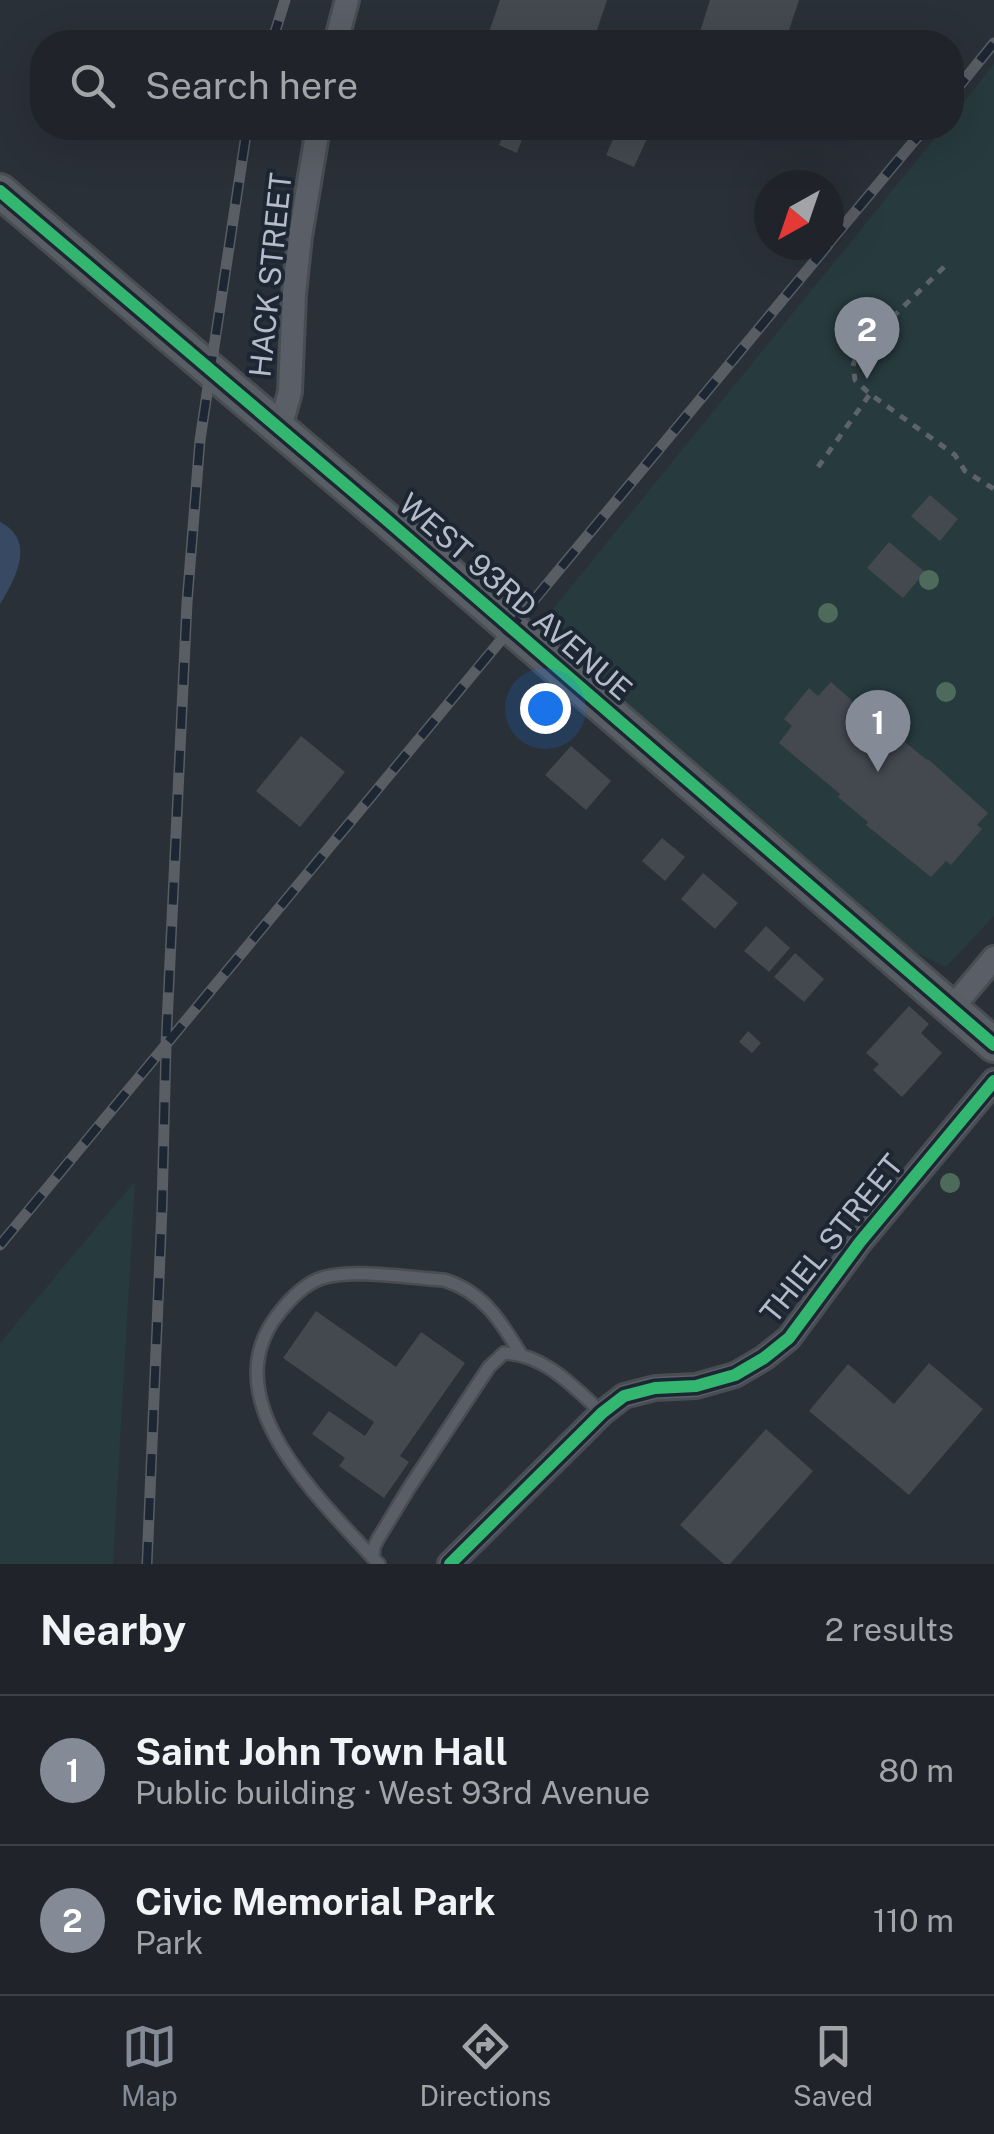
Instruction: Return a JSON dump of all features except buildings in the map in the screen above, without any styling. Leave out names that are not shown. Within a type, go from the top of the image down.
[{"type":"street","points":[[339,30],[347,0]]},
{"type":"street","name":"HACK STREET","points":[[280,428],[290,392],[294,294],[316,140]]},
{"type":"street","name":"WEST 93RD AVENUE","points":[[0,190],[994,1046]]},
{"type":"street","points":[[952,1008],[994,958]]},
{"type":"street","name":"THIEL STREET","points":[[450,1564],[602,1413],[624,1396],[655,1388],[696,1386],[735,1374],[789,1338],[860,1242],[994,1080]]},
{"type":"lane","points":[[376,1561],[310,1488],[271,1430],[260,1402],[256,1364],[268,1327],[290,1298],[319,1278],[350,1273],[444,1280],[458,1284],[496,1312],[520,1354]]},
{"type":"lane","points":[[376,1561],[374,1547],[408,1488],[489,1368],[504,1353],[520,1354],[560,1373],[602,1413]]},
{"type":"path","points":[[944,267],[857,352],[855,380],[955,455],[965,471],[994,489]]},
{"type":"path","points":[[818,467],[870,394]]},
{"type":"green space","points":[[994,64],[994,916],[946,967],[895,942],[536,630],[836,260],[844,260],[844,250],[933,140],[964,140],[964,102]]},
{"type":"green space","points":[[135,1181],[113,1564],[0,1564],[0,1343]]},
{"type":"water","points":[[0,522],[18,539],[20,561],[0,604]]},
{"type":"railway","points":[[276,30],[285,0]]},
{"type":"railway","points":[[964,80],[994,43]]},
{"type":"railway","points":[[147,1564],[187,603],[200,440],[245,140]]},
{"type":"railway","points":[[844,225],[915,140]]},
{"type":"railway","points":[[0,1245],[816,260]]},
{"type":"cycle path","points":[[0,191],[994,1045]]},
{"type":"cycle path","points":[[450,1564],[602,1413],[624,1396],[655,1388],[696,1386],[735,1375],[789,1338],[860,1242],[994,1081]]},
{"type":"place","name":"Civic Memorial Park","points":[[867,379]]},
{"type":"place","name":"Saint John Town Hall","points":[[878,772]]}]
